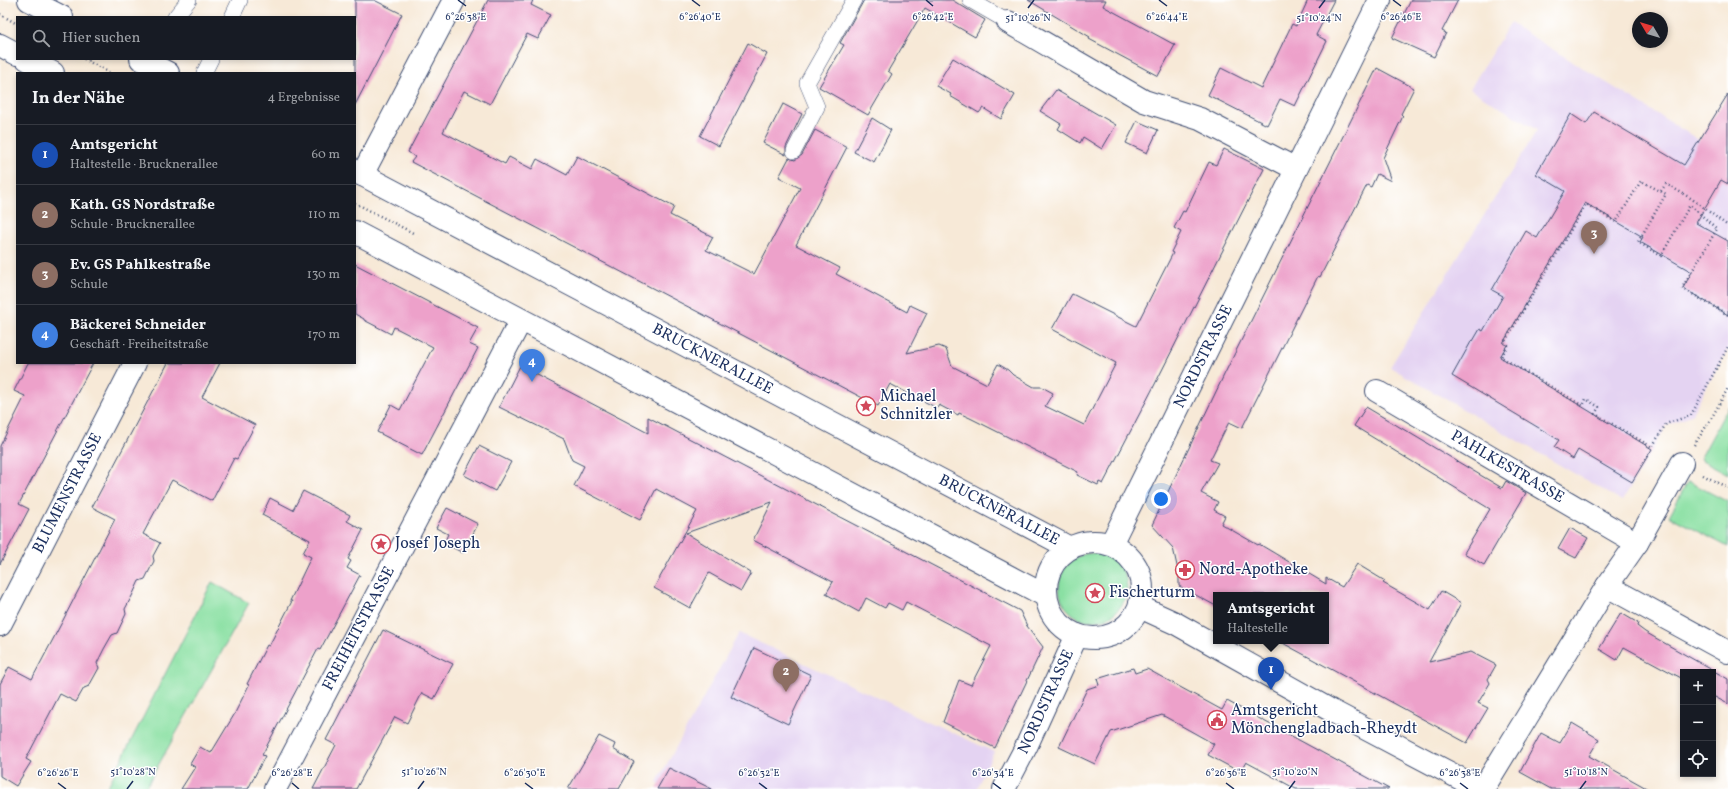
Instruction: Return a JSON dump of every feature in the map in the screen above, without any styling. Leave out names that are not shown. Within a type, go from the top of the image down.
[{"type":"street","points":[[29,0],[60,16]]},
{"type":"street","points":[[359,173],[454,0]]},
{"type":"street","name":"NORDSTRASSE","points":[[1111,544],[1380,0]]},
{"type":"street","points":[[1008,22],[1144,101],[1200,119],[1296,169]]},
{"type":"street","points":[[0,45],[16,53]]},
{"type":"street","points":[[29,60],[51,72]]},
{"type":"street","points":[[146,60],[166,72]]},
{"type":"street","name":"BRUCKNERALLEE","points":[[359,173],[1070,548]]},
{"type":"street","points":[[356,233],[1046,596]]},
{"type":"street","name":"FREIHEITSTRASSE","points":[[275,789],[522,320]]},
{"type":"street","name":"BLUMENSTRASSE","points":[[0,625],[134,364]]},
{"type":"street","name":"PAHLKESTRASSE","points":[[1377,391],[1638,543]]},
{"type":"street","points":[[1483,789],[1607,586],[1638,543],[1682,463]]},
{"type":"street","name":"NORDSTRASSE","points":[[1097,541],[1111,544],[1124,552],[1135,563],[1141,577],[1143,592],[1140,607],[1132,621],[1120,631],[1106,638],[1090,639],[1077,635],[1064,628],[1055,619],[1049,608],[1046,596],[1046,583],[1049,571],[1058,558],[1070,548],[1083,542],[1097,541]]},
{"type":"street","points":[[1607,586],[1728,652]]},
{"type":"street","points":[[1140,607],[1175,623],[1332,710],[1480,789]]},
{"type":"street","name":"NORDSTRASSE","points":[[1004,789],[1026,748],[1077,635]]},
{"type":"lane","points":[[176,16],[189,0]]},
{"type":"lane","points":[[232,16],[240,0]]},
{"type":"lane","points":[[794,151],[817,107],[807,83],[854,0]]},
{"type":"lane","points":[[970,0],[1008,22]]},
{"type":"lane","points":[[204,72],[210,60]]},
{"type":"path","points":[[0,14],[16,23]]},
{"type":"path","points":[[86,60],[108,72]]},
{"type":"path","points":[[1728,315],[1682,288],[1717,229],[1690,205],[1661,256],[1638,242],[1666,194],[1641,181],[1616,222],[1586,204],[1504,343],[1508,345],[1501,357],[1583,406],[1586,399],[1599,408],[1595,414],[1652,448],[1666,424],[1690,415],[1728,347]]},
{"type":"path","points":[[1661,191],[1666,184],[1692,199],[1728,226]]},
{"type":"path","points":[[1728,388],[1711,419],[1682,463],[1728,488]]},
{"type":"shaded area","points":[[1510,23],[1728,158],[1728,349],[1691,415],[1667,425],[1622,501],[1390,367],[1537,130],[1470,89]]},
{"type":"shaded area","points":[[739,633],[994,752],[976,789],[672,789],[657,782]]},
{"type":"green space","points":[[1728,407],[1728,474],[1700,459]]},
{"type":"green space","points":[[1688,481],[1728,502],[1728,547],[1669,516]]},
{"type":"green space","points":[[1086,553],[1100,553],[1112,558],[1122,568],[1127,580],[1127,594],[1122,606],[1112,616],[1100,621],[1086,621],[1074,616],[1064,606],[1059,594],[1059,580],[1064,568],[1074,558]]},
{"type":"green space","points":[[212,582],[249,603],[145,789],[107,788]]},
{"type":"building","points":[[355,0],[374,0],[402,14],[356,103],[356,16]]},
{"type":"building","points":[[488,0],[533,0],[531,5],[551,15],[538,39],[527,34],[490,104],[464,91],[443,132],[505,164],[509,157],[532,169],[537,159],[567,175],[577,156],[674,207],[670,215],[713,237],[706,250],[754,274],[800,188],[779,177],[789,158],[795,160],[802,155],[815,130],[847,147],[796,245],[840,268],[836,274],[907,312],[910,305],[927,313],[907,353],[939,346],[946,349],[952,366],[987,384],[998,364],[1034,387],[1042,387],[1053,393],[1045,406],[1084,425],[1116,363],[1052,329],[1072,294],[1136,326],[1173,253],[1171,252],[1181,232],[1174,228],[1183,211],[1185,212],[1209,162],[1216,165],[1224,149],[1264,169],[1103,484],[1099,482],[1098,485],[1077,475],[1078,472],[970,418],[959,413],[958,415],[939,405],[937,408],[890,384],[878,406],[411,162],[415,157],[408,152]]},
{"type":"building","points":[[864,0],[952,0],[985,20],[975,37],[925,8],[888,71],[892,74],[868,115],[819,87],[844,45],[840,43]]},
{"type":"building","points":[[1028,0],[1106,0],[1103,6],[1175,45],[1158,76],[1089,39],[1090,37]]},
{"type":"building","points":[[1308,0],[1334,0],[1316,35],[1327,41],[1295,106],[1280,99],[1267,125],[1208,95],[1221,68],[1261,88],[1292,24],[1296,26]]},
{"type":"building","points":[[1411,0],[1458,0],[1442,31],[1446,33],[1434,57],[1392,38]]},
{"type":"building","points":[[748,43],[767,54],[719,146],[700,136]]},
{"type":"building","points":[[953,58],[1015,95],[1001,119],[983,108],[979,113],[950,96],[951,94],[936,86]]},
{"type":"building","points":[[1377,68],[1414,88],[1401,114],[1403,116],[1383,158],[1391,181],[1377,174],[1371,187],[1367,185],[1320,277],[1318,276],[1242,428],[1229,422],[1210,460],[1218,463],[1201,493],[1218,502],[1214,510],[1225,516],[1221,524],[1258,545],[1259,544],[1326,584],[1326,578],[1342,587],[1357,564],[1385,581],[1383,583],[1430,610],[1441,591],[1461,603],[1429,662],[1471,652],[1496,665],[1488,679],[1490,683],[1478,703],[1488,708],[1467,743],[1285,644],[1329,644],[1329,592],[1213,592],[1213,604],[1179,586],[1179,575],[1173,548],[1152,525],[1224,375]]},
{"type":"building","points":[[1056,90],[1116,125],[1102,149],[1083,137],[1080,143],[1058,129],[1061,124],[1040,111]]},
{"type":"building","points":[[1728,94],[1728,184],[1721,180],[1696,223],[1728,241],[1728,315],[1683,288],[1692,272],[1640,242],[1643,237],[1585,203],[1503,343],[1507,345],[1500,357],[1652,449],[1632,482],[1578,450],[1573,459],[1554,447],[1559,440],[1452,376],[1472,340],[1473,341],[1480,329],[1483,331],[1503,296],[1492,290],[1526,231],[1537,238],[1565,191],[1536,174],[1571,114],[1586,124],[1594,112],[1684,165]]},
{"type":"building","points":[[783,104],[802,114],[786,147],[786,155],[763,143]]},
{"type":"building","points":[[872,118],[891,130],[874,162],[854,152]]},
{"type":"building","points":[[1137,121],[1158,130],[1147,153],[1126,143]]},
{"type":"building","points":[[356,265],[478,328],[469,344],[478,348],[422,455],[377,432],[391,405],[400,410],[433,347],[394,327],[391,334],[356,315]]},
{"type":"building","points":[[28,364],[92,364],[19,504],[29,509],[0,564],[0,446],[25,396],[14,391]]},
{"type":"building","points":[[167,364],[219,364],[202,397],[255,425],[237,459],[234,458],[212,501],[172,480],[143,534],[160,543],[153,556],[154,561],[145,579],[139,581],[125,609],[126,614],[117,633],[112,635],[97,663],[99,668],[89,686],[84,688],[76,702],[60,694],[26,759],[31,762],[16,786],[0,776],[0,684],[9,667],[32,679],[60,626],[115,519],[92,507]]},
{"type":"building","points":[[520,366],[648,433],[648,417],[1020,611],[1027,626],[1043,647],[995,748],[943,722],[959,680],[971,685],[991,646],[906,602],[902,610],[888,603],[885,608],[866,598],[859,612],[826,594],[833,582],[753,540],[772,502],[686,533],[751,573],[741,591],[709,573],[690,608],[654,588],[697,511],[656,489],[640,520],[574,486],[584,466],[572,460],[564,439],[499,407]]},
{"type":"building","points":[[1366,407],[1502,488],[1506,481],[1526,493],[1484,565],[1464,553],[1490,509],[1354,426]]},
{"type":"building","points":[[479,446],[511,462],[495,491],[464,475]]},
{"type":"building","points":[[303,491],[350,515],[347,521],[363,530],[348,559],[351,561],[347,568],[360,575],[320,650],[318,649],[262,755],[265,756],[248,789],[181,789],[195,767],[190,764],[200,747],[211,753],[234,715],[249,685],[247,684],[267,645],[269,646],[292,601],[290,601],[311,557],[303,553],[310,540],[262,515],[270,498],[293,510]]},
{"type":"building","points":[[447,508],[478,524],[463,553],[444,543],[448,534],[436,528]]},
{"type":"building","points":[[1570,528],[1588,538],[1576,558],[1558,549]]},
{"type":"building","points":[[1621,613],[1638,623],[1637,626],[1645,632],[1710,669],[1680,669],[1680,677],[1624,647],[1617,660],[1599,649]]},
{"type":"building","points":[[383,630],[453,664],[434,699],[422,693],[407,723],[395,717],[356,789],[313,789],[336,745],[326,740]]},
{"type":"building","points":[[754,648],[811,675],[788,724],[731,697]]},
{"type":"building","name":"Amtsgericht Mönchengladbach-Rheydt","points":[[1133,668],[1135,673],[1147,669],[1222,710],[1227,701],[1389,789],[1296,789],[1246,762],[1240,772],[1208,755],[1214,744],[1162,715],[1111,732],[1095,764],[1059,747],[1087,689],[1099,685],[1097,679]]},
{"type":"building","points":[[1716,672],[1728,679],[1728,704],[1716,698]]},
{"type":"building","points":[[1572,723],[1599,739],[1589,756],[1648,789],[1551,789],[1520,772],[1541,733],[1560,743]]},
{"type":"building","points":[[599,736],[615,744],[613,749],[634,762],[619,789],[568,789]]},
{"type":"building","points":[[669,768],[712,789],[657,789]]},
{"type":"place","name":"Ev. GS Pahlkestraße","points":[[1594,254]]},
{"type":"place","name":"Bäckerei Schneider","points":[[532,382]]},
{"type":"place","name":"Michael Schnitzler","points":[[866,406]]},
{"type":"place","name":"Josef Joseph","points":[[381,544]]},
{"type":"place","name":"Nord-Apotheke","points":[[1185,570]]},
{"type":"place","name":"Fischerturm","points":[[1095,593]]},
{"type":"place","name":"Amtsgericht","points":[[1271,690]]},
{"type":"place","name":"Kath. GS Nordstraße","points":[[786,692]]},
{"type":"place","name":"Amtsgericht Mönchengladbach-Rheydt","points":[[1217,720]]}]
